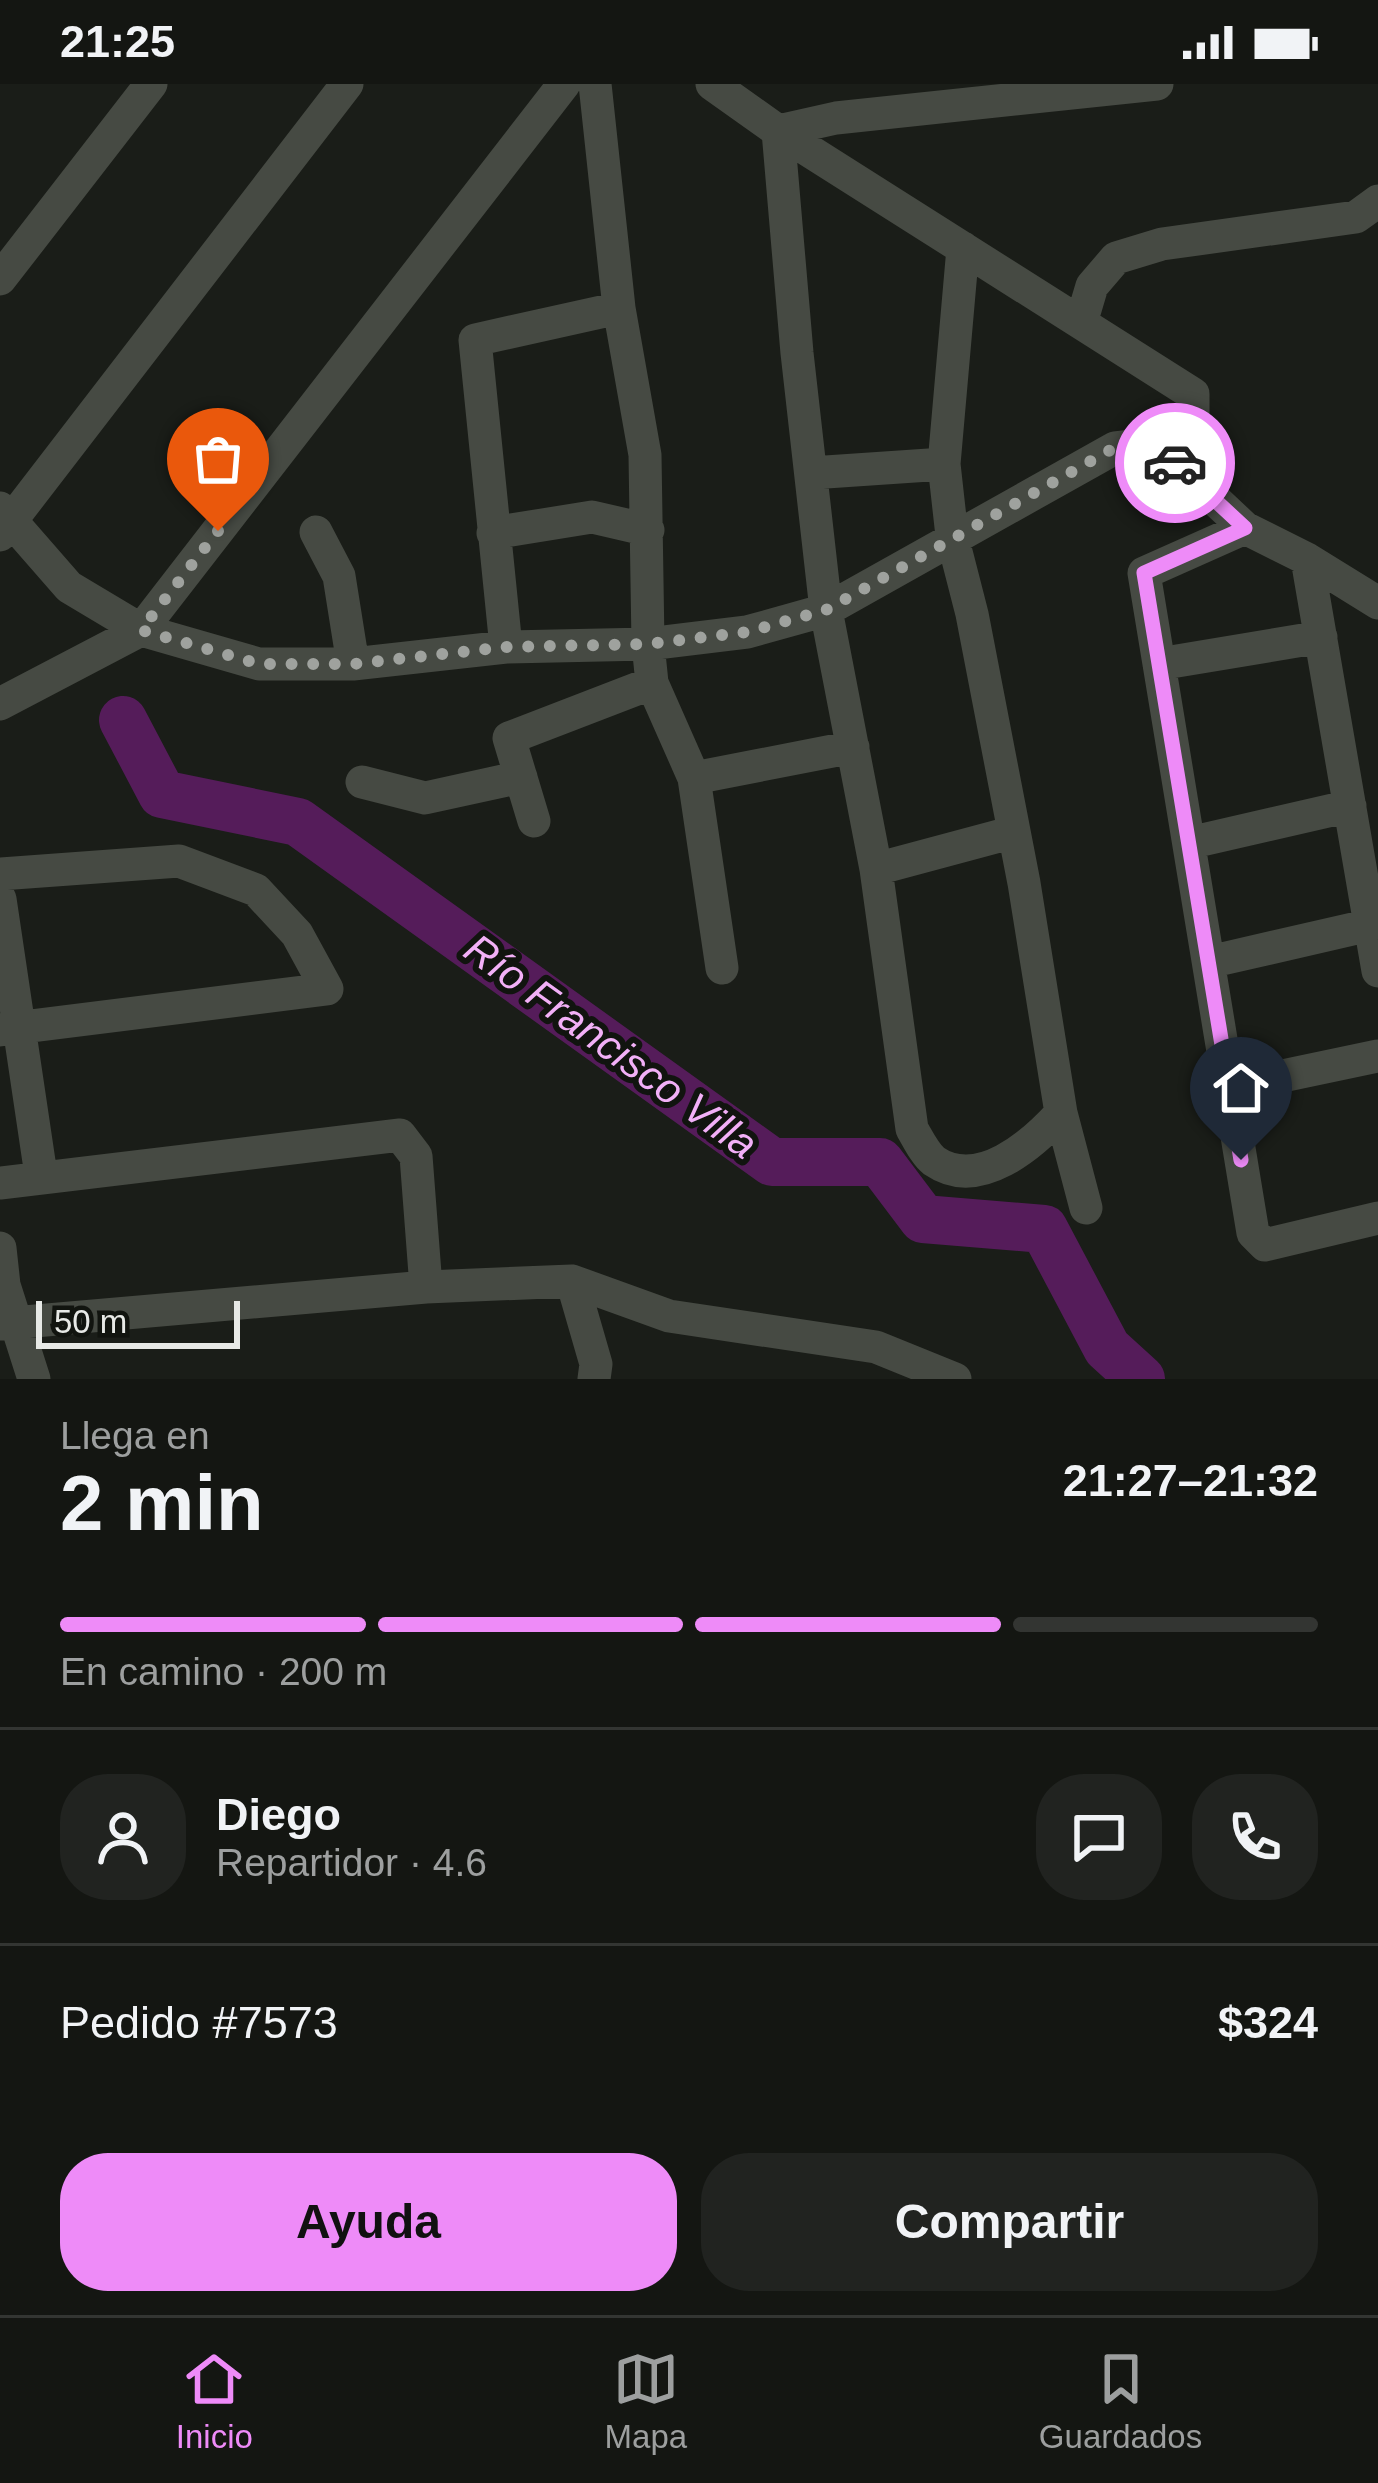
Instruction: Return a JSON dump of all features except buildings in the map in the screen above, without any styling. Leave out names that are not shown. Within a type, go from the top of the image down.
[{"type":"street","points":[[0,279],[151,84]]},
{"type":"street","points":[[346,84],[4,522],[69,586],[141,630],[259,664],[353,664],[506,647],[648,644],[747,632],[826,610],[1114,448],[1150,444],[1245,528],[1378,602]]},
{"type":"street","points":[[0,704],[141,630],[564,84]]},
{"type":"street","points":[[596,84],[619,308],[645,454],[652,683],[694,778],[722,968]]},
{"type":"street","points":[[712,84],[1193,394],[1193,432],[1178,465]]},
{"type":"street","points":[[778,130],[836,118],[1156,84]]},
{"type":"street","points":[[778,130],[826,610],[875,868],[912,1129],[931,1159],[952,1169],[994,1166],[1031,1145],[1060,1113]]},
{"type":"street","points":[[1081,323],[1092,286],[1116,258],[1162,244],[1356,217],[1378,201]]},
{"type":"street","points":[[962,248],[944,464],[952,536],[1014,832],[1060,1113],[1086,1208]]},
{"type":"street","points":[[506,647],[475,340],[619,308]]},
{"type":"street","points":[[811,473],[944,464]]},
{"type":"street","points":[[493,533],[592,517],[649,530]]},
{"type":"street","points":[[1245,528],[1144,573],[1257,1241],[1265,1245],[1378,1218]]},
{"type":"street","points":[[316,532],[339,576],[353,664]]},
{"type":"street","points":[[1307,559],[1378,971]]},
{"type":"street","points":[[1159,664],[1321,637]]},
{"type":"street","points":[[534,820],[509,737],[652,683]]},
{"type":"street","points":[[694,778],[853,747]]},
{"type":"street","points":[[362,782],[425,798],[520,777]]},
{"type":"street","points":[[1189,843],[1350,806]]},
{"type":"street","points":[[875,868],[1014,832]]},
{"type":"street","points":[[0,874],[179,861],[256,890],[297,934],[327,989],[9,1029]]},
{"type":"street","points":[[0,899],[9,1029],[41,1175]]},
{"type":"street","points":[[1209,962],[1370,925]]},
{"type":"street","points":[[1230,1087],[1378,1056]]},
{"type":"street","points":[[0,1183],[400,1135],[416,1156],[426,1287]]},
{"type":"street","points":[[0,1248],[8,1323],[34,1379]]},
{"type":"street","points":[[572,1281],[596,1364],[594,1379]]},
{"type":"street","points":[[8,1323],[426,1287],[572,1281],[669,1316],[876,1347],[955,1379]]},
{"type":"waterway","name":"Río Francisco Villa","points":[[123,720],[162,794],[298,822],[772,1162],[880,1162],[923,1219],[1044,1229],[1107,1348],[1141,1379]]},
{"type":"way so far","points":[[218,531],[141,630],[259,664],[353,664],[506,647],[648,644],[747,632],[826,610],[1114,448],[1150,444],[1175,463]]},
{"type":"route","points":[[1175,463],[1245,528],[1144,573],[1241,1160]]}]
